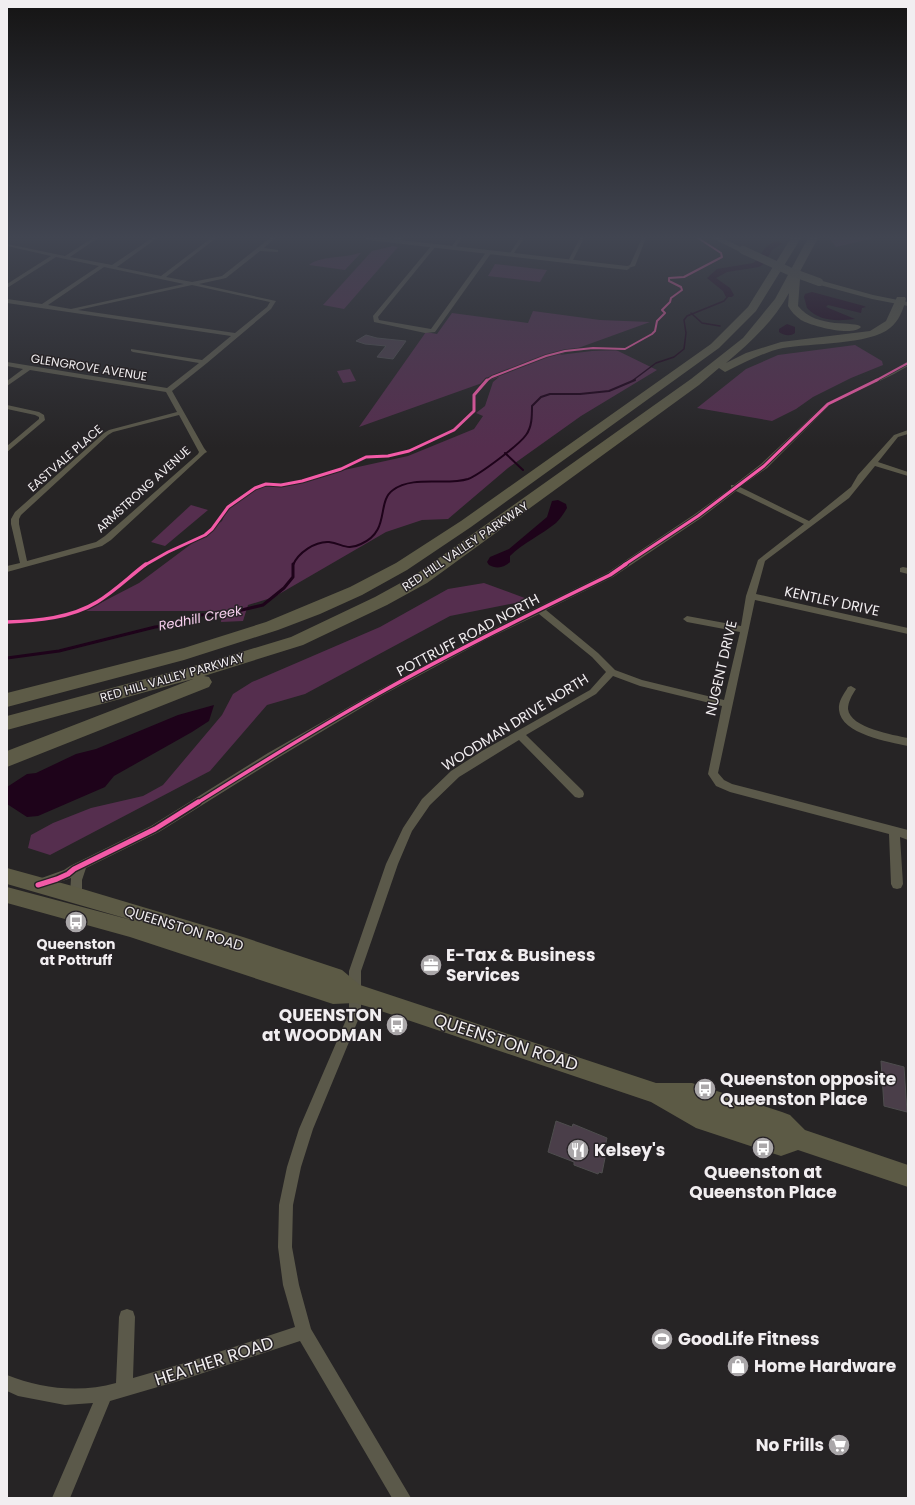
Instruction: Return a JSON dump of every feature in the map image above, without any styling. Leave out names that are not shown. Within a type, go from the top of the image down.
[{"type":"highway","name":"RED HILL VALLEY PARKWAY","points":[[7,700],[216,645],[272,626],[356,590],[410,560],[458,529],[715,346],[752,308]]},
{"type":"highway","name":"RED HILL VALLEY PARKWAY","points":[[7,723],[200,671],[297,641],[381,601],[421,579],[695,382],[747,340],[773,308]]},
{"type":"highway","points":[[795,308],[808,319],[834,326],[851,328],[872,324],[890,308]]},
{"type":"highway","points":[[695,382],[715,374],[750,355],[770,348],[798,342],[866,335],[880,332],[885,329],[894,318],[897,308]]},
{"type":"highway","points":[[7,759],[263,659],[297,641]]},
{"type":"highway","points":[[7,686],[72,674],[123,670]]},
{"type":"main road","name":"QUEENSTON ROAD","points":[[7,876],[76,895],[230,942],[336,977],[355,992],[656,1093],[696,1117],[781,1145],[798,1139],[908,1176]]},
{"type":"main road","name":"QUEENSTON ROAD","points":[[7,895],[158,937],[333,994],[355,992]]},
{"type":"street","points":[[56,308],[234,335]]},
{"type":"street","points":[[71,311],[78,308]]},
{"type":"street","points":[[168,390],[269,308]]},
{"type":"street","points":[[381,308],[374,317],[375,320],[425,331],[433,330],[449,308]]},
{"type":"street","points":[[133,350],[204,362]]},
{"type":"street","name":"POTTRUFF ROAD NORTH","points":[[38,885],[68,874],[82,865],[155,829],[272,756],[378,694],[482,638],[610,575],[698,516],[734,487],[764,466],[828,404],[892,373],[908,363]]},
{"type":"street","name":"GLENGROVE AVENUE","points":[[7,364],[168,390]]},
{"type":"street","points":[[7,384],[28,368]]},
{"type":"street","name":"ARMSTRONG AVENUE","points":[[7,569],[100,544],[203,452],[168,390]]},
{"type":"street","points":[[7,407],[37,413],[42,416],[42,420],[7,450]]},
{"type":"street","name":"EASTVALE PLACE","points":[[24,564],[15,524],[15,519],[18,514],[106,434],[111,431],[181,413]]},
{"type":"street","name":"NUGENT DRIVE","points":[[908,432],[896,436],[854,488],[762,560],[756,573],[750,596],[745,630],[727,704],[713,774],[720,784],[730,788],[908,835]]},
{"type":"street","points":[[874,463],[908,474]]},
{"type":"street","points":[[734,487],[809,524]]},
{"type":"street","name":"KENTLEY DRIVE","points":[[750,596],[908,631]]},
{"type":"street","points":[[539,609],[595,655],[612,672],[640,683],[727,704]]},
{"type":"street","points":[[687,619],[745,630]]},
{"type":"street","name":"WOODMAN DRIVE NORTH","points":[[402,1498],[304,1332],[291,1285],[285,1247],[286,1205],[294,1167],[306,1129],[355,1013],[355,971],[392,864],[408,828],[426,802],[454,774],[593,692],[612,672]]},
{"type":"street","points":[[851,689],[844,702],[848,721],[865,731],[908,742]]},
{"type":"street","points":[[520,735],[579,794]]},
{"type":"street","points":[[894,832],[897,884]]},
{"type":"street","points":[[76,895],[76,880],[82,865]]},
{"type":"street","points":[[124,1389],[127,1317]]},
{"type":"street","name":"HEATHER ROAD","points":[[7,1383],[18,1388],[65,1397],[105,1394],[304,1332]]},
{"type":"street","points":[[61,1498],[105,1394]]},
{"type":"shaded area","points":[[807,308],[829,308],[855,319],[830,320],[812,313]]},
{"type":"shaded area","points":[[841,308],[862,308],[861,313]]},
{"type":"shaded area","points":[[533,311],[600,320],[650,322],[559,355],[616,350],[657,370],[581,416],[508,468],[448,519],[422,520],[386,532],[274,597],[248,605],[243,621],[221,622],[222,611],[85,611],[139,583],[222,521],[229,503],[255,487],[271,482],[285,483],[408,456],[474,429],[483,416],[476,413],[485,406],[493,382],[499,377],[359,427],[426,332],[437,334],[452,313],[528,323]]},
{"type":"shaded area","points":[[787,324],[795,327],[795,333],[787,335],[779,332],[779,329]]},
{"type":"shaded area","points":[[855,345],[882,361],[883,365],[851,378],[813,397],[796,409],[772,421],[697,408],[746,369],[778,355]]},
{"type":"shaded area","points":[[350,369],[356,381],[343,383],[337,371]]},
{"type":"shaded area","points":[[558,500],[566,504],[567,508],[556,523],[515,551],[510,556],[510,562],[505,566],[494,567],[489,565],[487,562],[490,557],[509,549],[547,517],[552,501]]},
{"type":"shaded area","points":[[191,505],[208,510],[165,546],[151,542]]},
{"type":"shaded area","points":[[484,583],[530,600],[450,616],[305,694],[267,705],[210,771],[50,855],[28,848],[31,835],[53,823],[91,808],[143,796],[163,785],[222,715],[233,694],[252,682],[380,627],[448,589]]},
{"type":"shaded area","points":[[214,705],[209,721],[114,776],[105,787],[38,816],[27,817],[7,804],[7,787],[27,774],[36,773],[76,754],[96,749],[178,715]]},
{"type":"building","points":[[366,335],[377,338],[406,341],[393,359],[377,357],[386,346],[365,344],[356,341]]},
{"type":"building","points":[[881,1061],[904,1067],[907,1112],[884,1106]]},
{"type":"building","name":"Kelsey's","points":[[556,1121],[572,1127],[573,1124],[607,1138],[605,1147],[607,1148],[602,1173],[599,1172],[598,1174],[574,1165],[574,1162],[548,1152]]},
{"type":"waterway","name":"Redhill Creek","points":[[692,314],[706,308]]},
{"type":"waterway","name":"Redhill Creek","points":[[632,381],[656,363],[674,357],[684,349],[686,333],[684,320],[687,316],[692,314]]},
{"type":"waterway","points":[[692,314],[702,323],[720,326]]},
{"type":"waterway","name":"Redhill Creek","points":[[505,453],[522,440],[528,432],[531,425],[532,406],[541,397],[550,394],[580,394],[609,391],[635,380]]},
{"type":"waterway","name":"Redhill Creek","points":[[293,565],[303,552],[318,543],[329,542],[352,547],[361,544],[370,538],[376,532],[380,524],[385,502],[388,495],[393,490],[410,483],[450,482],[468,479],[481,472],[505,453]]},
{"type":"waterway","points":[[505,453],[523,470]]},
{"type":"waterway","name":"Redhill Creek","points":[[7,658],[59,651],[155,627],[173,625],[200,615],[225,614],[263,605],[284,588],[293,577],[293,565]]},
{"type":"cycle path","points":[[7,622],[37,620],[70,614],[88,607],[104,598],[140,569],[154,560],[205,535],[212,529],[228,507],[255,488],[266,484],[281,485],[302,481],[341,469],[366,457],[388,456],[409,451],[454,430],[474,411],[473,398],[475,392],[492,377],[546,356],[565,351],[593,348],[625,349],[655,331],[657,321],[665,313],[662,310],[664,308]]},
{"type":"cycle path","points":[[38,885],[68,874],[74,869],[155,829],[272,756],[378,694],[482,638],[610,575],[698,516],[764,466],[828,404],[892,373],[908,363]]},
{"type":"place","name":"Queenston at Pottruff","points":[[76,922]]},
{"type":"place","name":"E-Tax & Business Services","points":[[431,965]]},
{"type":"place","name":"QUEENSTON at WOODMAN","points":[[397,1025]]},
{"type":"place","name":"Queenston opposite Queenston Place","points":[[705,1089]]},
{"type":"place","name":"Queenston at Queenston Place","points":[[763,1148]]},
{"type":"place","name":"Kelsey's","points":[[578,1150]]},
{"type":"place","name":"GoodLife Fitness","points":[[662,1339]]},
{"type":"place","name":"Home Hardware","points":[[738,1366]]},
{"type":"place","name":"No Frills","points":[[839,1445]]}]
